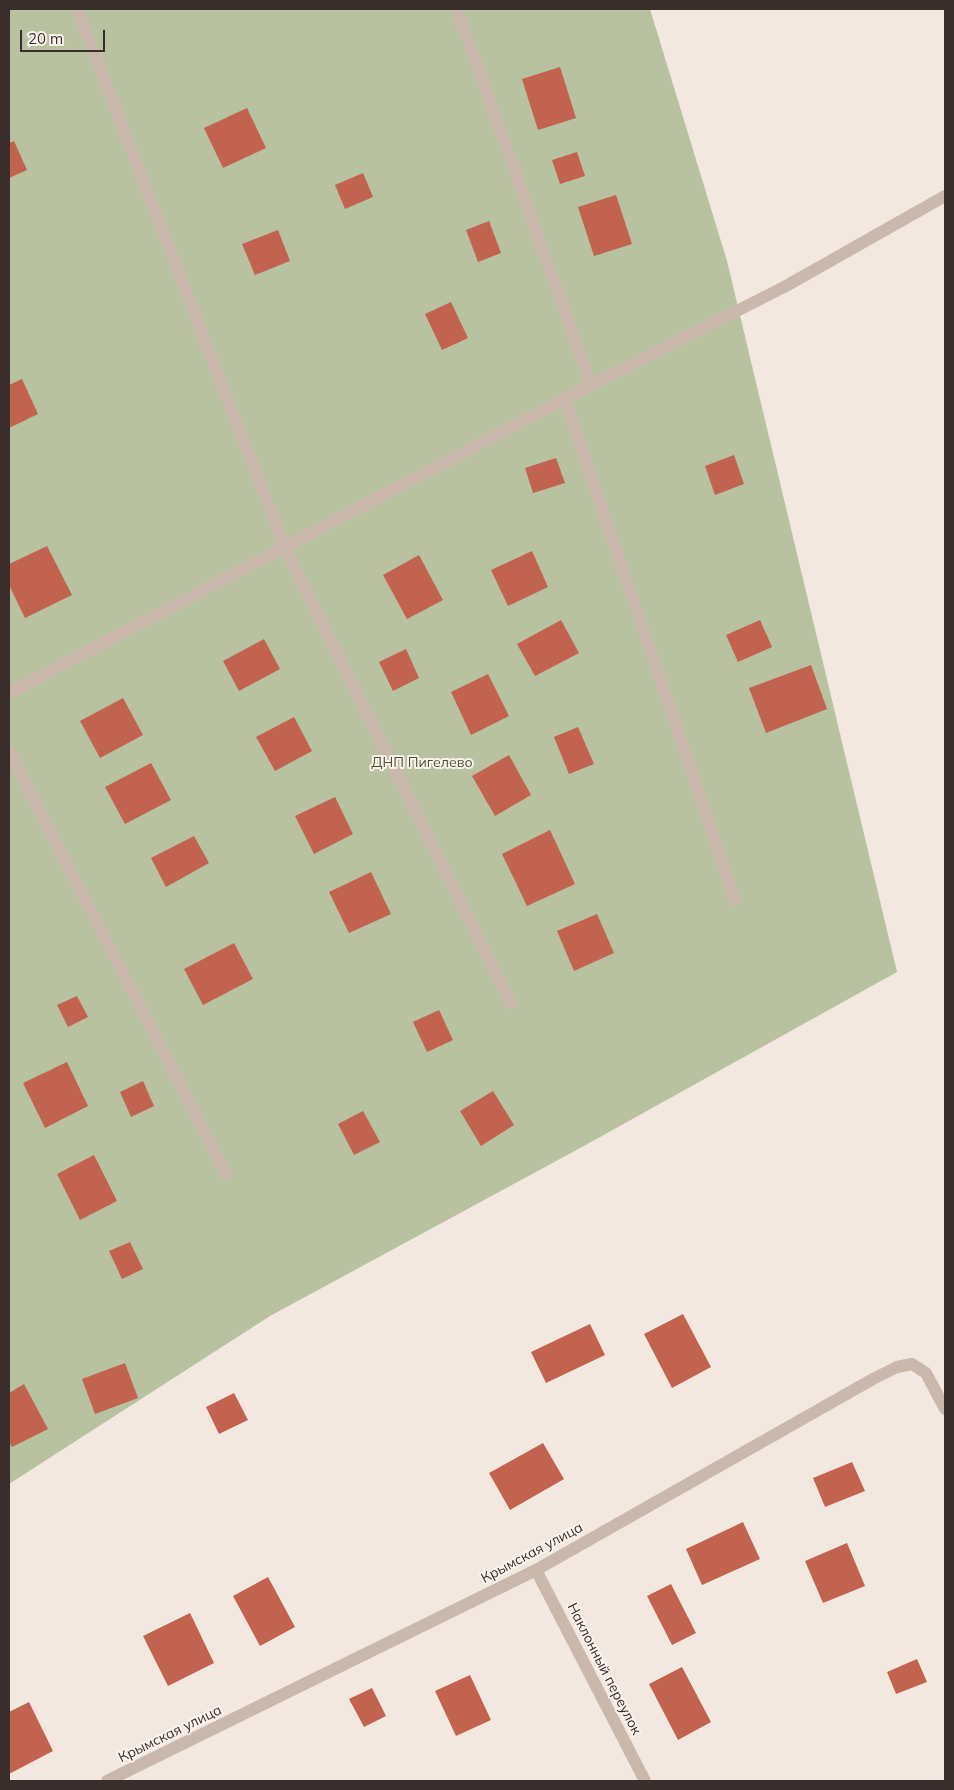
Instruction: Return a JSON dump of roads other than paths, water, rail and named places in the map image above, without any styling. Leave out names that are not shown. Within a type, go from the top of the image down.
[{"type":"street","points":[[77,9],[285,548],[511,1004]]},
{"type":"street","points":[[457,9],[591,385]]},
{"type":"street","points":[[9,693],[591,385],[786,286],[945,196]]},
{"type":"street","points":[[565,399],[735,900]]},
{"type":"street","points":[[9,751],[226,1174]]},
{"type":"street","name":"Крымская улица","points":[[107,1781],[536,1570],[897,1367],[912,1364],[926,1373],[945,1409]]},
{"type":"street","name":"Наклонный переулок","points":[[536,1570],[645,1781]]},
{"type":"park label","name":"ДНП Пигелево","points":[[422,763]]}]
